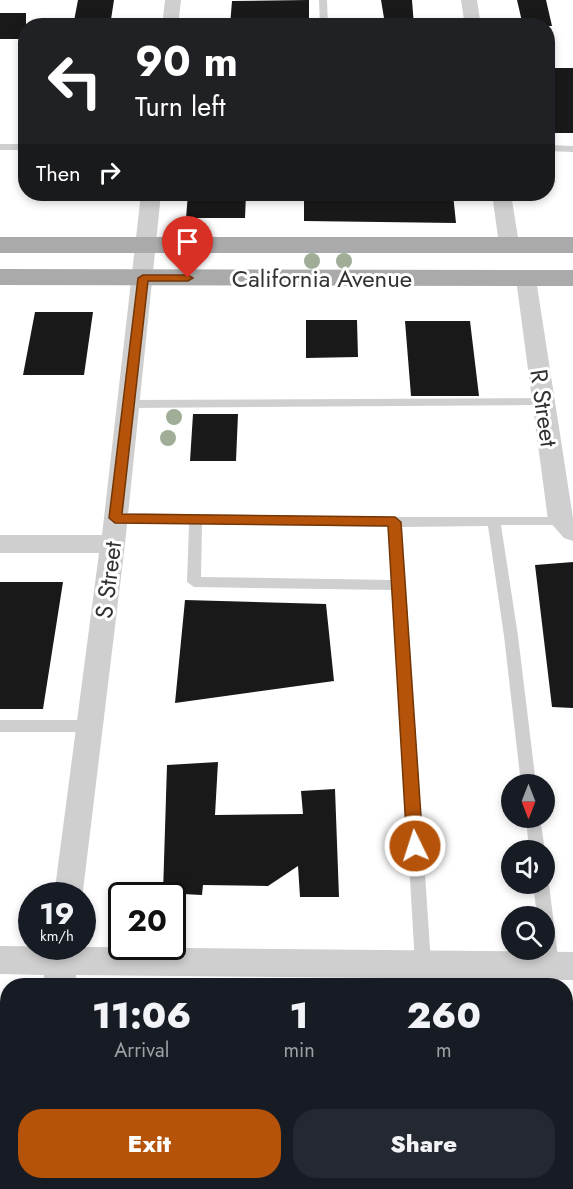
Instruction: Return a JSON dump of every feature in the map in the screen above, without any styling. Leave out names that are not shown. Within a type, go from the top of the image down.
[{"type":"main road","points":[[388,278],[438,265],[494,263],[504,256],[509,244]]},
{"type":"main road","name":"California Avenue","points":[[0,245],[573,244]]},
{"type":"main road","points":[[526,279],[535,266],[573,259]]},
{"type":"main road","name":"California Avenue","points":[[0,277],[573,278]]},
{"type":"street","points":[[171,18],[173,0]]},
{"type":"street","points":[[469,0],[472,18]]},
{"type":"street","name":"S Street","points":[[71,882],[113,544],[150,201]]},
{"type":"street","points":[[502,201],[509,244]]},
{"type":"street","name":"R Street","points":[[526,279],[542,402],[567,526]]},
{"type":"street","points":[[0,544],[113,544]]},
{"type":"street","points":[[0,960],[61,964],[562,966]]},
{"type":"lane","points":[[323,0],[324,18]]},
{"type":"lane","points":[[0,147],[18,147]]},
{"type":"lane","points":[[555,148],[573,149]]},
{"type":"lane","points":[[129,404],[542,402]]},
{"type":"lane","points":[[115,518],[494,522],[567,526]]},
{"type":"lane","points":[[196,520],[194,582],[399,585]]},
{"type":"lane","points":[[395,522],[423,964]]},
{"type":"lane","points":[[494,522],[528,774]]},
{"type":"lane","points":[[0,726],[89,726]]},
{"type":"lane","points":[[544,894],[562,966]]},
{"type":"building","points":[[78,0],[114,0],[111,18],[75,18]]},
{"type":"building","points":[[309,0],[309,18],[231,18],[232,1]]},
{"type":"building","points":[[381,0],[412,0],[413,18],[384,18]]},
{"type":"building","points":[[517,0],[546,0],[550,18],[521,18]]},
{"type":"building","points":[[0,13],[26,13],[26,18],[18,18],[18,39],[0,39]]},
{"type":"building","points":[[555,68],[573,68],[573,133],[555,133]]},
{"type":"building","points":[[187,201],[246,201],[245,218],[186,218]]},
{"type":"building","points":[[304,201],[454,201],[456,223],[304,221]]},
{"type":"building","points":[[35,312],[93,312],[84,375],[23,375]]},
{"type":"building","points":[[306,320],[357,320],[358,357],[306,358]]},
{"type":"building","points":[[405,321],[470,321],[479,396],[411,396]]},
{"type":"building","points":[[193,414],[238,414],[236,461],[190,461]]},
{"type":"building","points":[[573,562],[573,708],[552,707],[535,565]]},
{"type":"building","points":[[0,582],[63,582],[43,709],[0,709]]},
{"type":"building","points":[[185,600],[326,604],[334,681],[175,703]]},
{"type":"building","points":[[218,762],[215,815],[303,814],[301,791],[335,789],[339,897],[300,897],[298,866],[268,886],[203,885],[202,895],[186,894],[186,882],[163,882],[167,765]]},
{"type":"route","points":[[188,278],[143,278],[115,518],[395,522],[415,846]]}]
